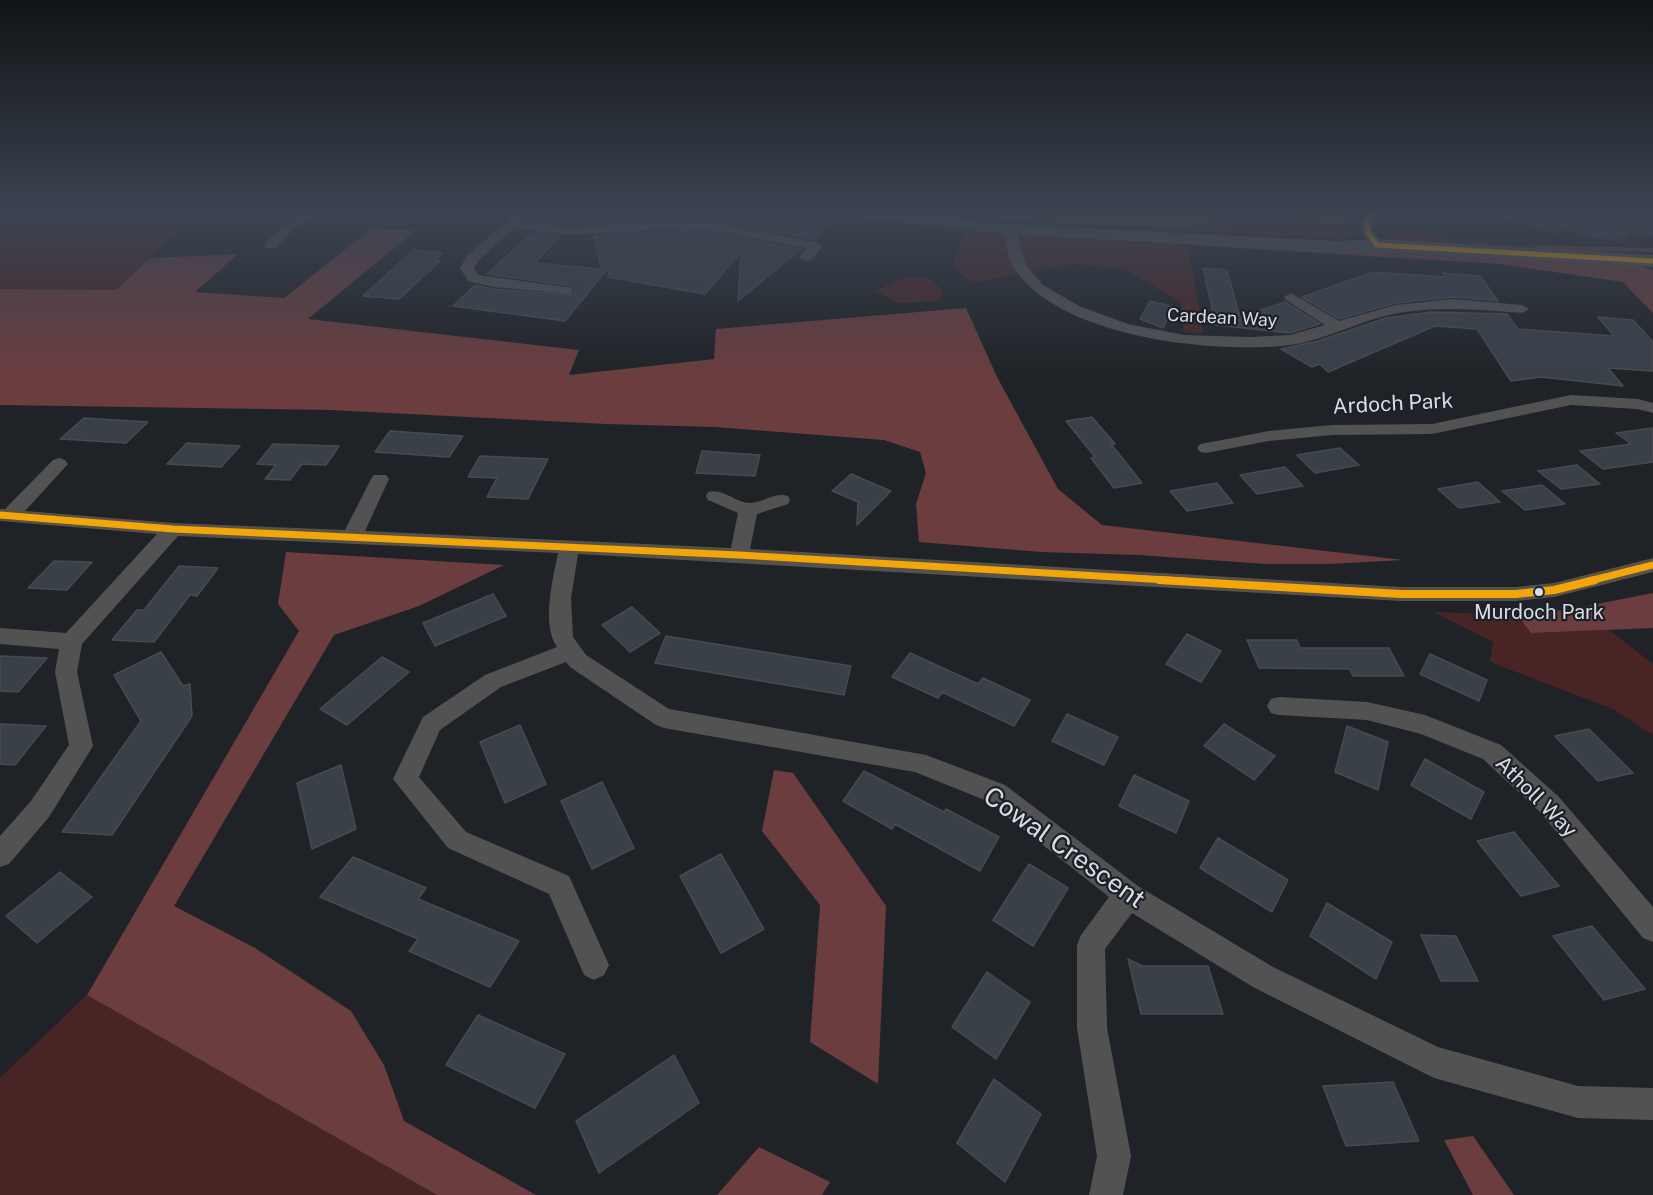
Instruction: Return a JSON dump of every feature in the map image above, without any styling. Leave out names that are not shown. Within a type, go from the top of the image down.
[{"type":"street","points":[[467,268],[473,278],[493,283],[566,291]]},
{"type":"street","name":"Cardean Way","points":[[1021,268],[1038,288],[1074,309],[1125,328],[1184,340],[1250,342],[1291,340],[1335,325],[1396,309],[1453,303],[1522,309]]},
{"type":"street","name":"Cardean Way","points":[[1291,297],[1335,325]]},
{"type":"street","name":"Ardoch Park","points":[[1206,448],[1269,436],[1332,430],[1432,429],[1571,400],[1638,404],[1653,408]]},
{"type":"street","points":[[4,516],[58,464]]},
{"type":"street","points":[[352,537],[380,479]]},
{"type":"street","points":[[716,496],[748,510],[781,500]]},
{"type":"street","points":[[739,555],[748,510]]},
{"type":"street","points":[[4,516],[173,529],[739,555],[1254,587],[1412,594],[1516,594],[1554,590],[1653,565]]},
{"type":"street","points":[[0,855],[40,809],[81,746],[66,672],[71,641],[173,529]]},
{"type":"street","points":[[569,547],[560,598],[562,638],[570,651],[493,681],[431,724],[406,779],[457,840],[559,885],[594,965]]},
{"type":"street","points":[[0,636],[71,641]]},
{"type":"street","name":"Cowal Crescent","points":[[570,651],[578,661],[664,718],[917,762],[996,794],[1128,895],[1263,977],[1434,1062],[1578,1102],[1653,1104]]},
{"type":"street","name":"Atholl Way","points":[[1278,706],[1367,711],[1425,725],[1492,752],[1550,805],[1653,928]]},
{"type":"street","points":[[1106,1195],[1114,1156],[1092,1028],[1091,945],[1128,895]]},
{"type":"shaded area","points":[[0,268],[140,268],[116,290],[0,289]]},
{"type":"shaded area","points":[[140,268],[222,268],[195,292],[284,298],[322,268],[370,268],[308,319],[579,350],[569,375],[714,359],[716,329],[966,308],[997,377],[1058,489],[1102,525],[1403,560],[1329,564],[1266,564],[1139,555],[1041,552],[919,542],[916,504],[926,473],[920,452],[884,440],[715,427],[606,424],[330,410],[0,405],[0,289],[116,290]]},
{"type":"shaded area","points":[[954,268],[1053,268],[972,283]]},
{"type":"shaded area","points":[[1112,268],[1192,268],[1203,333],[1184,332],[1181,302],[1125,269]]},
{"type":"shaded area","points":[[1526,268],[1646,268],[1653,270],[1653,313],[1623,282]]},
{"type":"shaded area","points":[[906,277],[929,278],[945,293],[938,301],[899,303],[875,291]]},
{"type":"shaded area","points":[[286,552],[504,565],[419,606],[334,635],[174,906],[255,948],[351,1011],[384,1065],[404,1121],[536,1195],[437,1195],[87,995],[299,631],[278,604]]},
{"type":"shaded area","points":[[1653,593],[1653,628],[1531,633],[1517,615],[1572,609]]},
{"type":"shaded area","points":[[1434,612],[1517,615],[1531,633],[1609,630],[1653,664],[1653,735],[1613,709],[1490,662],[1493,642]]},
{"type":"shaded area","points":[[774,770],[793,773],[886,906],[878,1084],[810,1042],[820,905],[762,831]]},
{"type":"shaded area","points":[[87,995],[437,1195],[0,1195],[0,1078]]},
{"type":"shaded area","points":[[1473,1136],[1514,1195],[1473,1195],[1444,1140]]},
{"type":"shaded area","points":[[759,1147],[830,1182],[822,1195],[717,1195]]},
{"type":"building","points":[[394,268],[433,268],[399,299],[363,296]]},
{"type":"building","points":[[494,268],[608,268],[565,321],[453,306],[475,285],[493,289],[573,295],[575,290],[571,286],[487,274]]},
{"type":"building","points":[[609,268],[727,268],[705,294],[608,277]]},
{"type":"building","points":[[740,268],[778,268],[738,301]]},
{"type":"building","points":[[1203,268],[1227,270],[1240,317],[1285,302],[1320,324],[1289,333],[1216,325]]},
{"type":"building","points":[[1373,272],[1446,277],[1443,273],[1480,276],[1498,301],[1453,297],[1396,303],[1339,319],[1302,297]]},
{"type":"building","points":[[1150,301],[1174,307],[1163,328],[1140,319]]},
{"type":"building","points":[[1431,312],[1507,314],[1518,329],[1614,336],[1598,317],[1633,320],[1653,342],[1653,371],[1608,368],[1623,386],[1541,377],[1511,381],[1477,329],[1435,326],[1328,372],[1320,364],[1312,367],[1281,349],[1318,341],[1386,318]]},
{"type":"building","points":[[1092,417],[1115,444],[1111,444],[1142,483],[1114,488],[1091,458],[1095,457],[1066,421]]},
{"type":"building","points":[[84,418],[148,422],[126,443],[60,439]]},
{"type":"building","points":[[1653,428],[1653,462],[1603,469],[1580,451],[1631,444],[1616,433]]},
{"type":"building","points":[[390,431],[463,436],[449,457],[375,452]]},
{"type":"building","points":[[187,443],[240,446],[221,467],[167,464]]},
{"type":"building","points":[[273,444],[339,446],[326,465],[302,464],[290,480],[265,479],[276,465],[257,464]]},
{"type":"building","points":[[1340,448],[1359,465],[1315,473],[1297,455]]},
{"type":"building","points":[[702,451],[760,455],[755,476],[696,473]]},
{"type":"building","points":[[480,456],[548,459],[528,499],[487,497],[497,478],[468,477]]},
{"type":"building","points":[[1577,465],[1600,484],[1561,489],[1538,471]]},
{"type":"building","points":[[1285,467],[1303,486],[1257,494],[1240,475]]},
{"type":"building","points":[[851,474],[891,491],[857,525],[858,502],[832,491]]},
{"type":"building","points":[[1478,482],[1500,502],[1459,508],[1438,489]]},
{"type":"building","points":[[1217,483],[1233,503],[1187,511],[1170,491]]},
{"type":"building","points":[[1542,485],[1565,504],[1525,510],[1502,491]]},
{"type":"building","points":[[54,561],[92,562],[67,590],[28,588]]},
{"type":"building","points":[[179,566],[218,568],[197,596],[190,595],[154,642],[112,640],[137,610],[144,610]]},
{"type":"building","points":[[493,594],[506,616],[435,646],[423,623]]},
{"type":"building","points":[[632,607],[660,633],[630,652],[602,625]]},
{"type":"building","points":[[1187,634],[1221,651],[1201,682],[1166,664]]},
{"type":"building","points":[[666,636],[851,666],[844,695],[655,663]]},
{"type":"building","points":[[1247,640],[1297,640],[1300,648],[1389,648],[1404,676],[1353,676],[1350,669],[1259,668]]},
{"type":"building","points":[[161,652],[183,686],[190,684],[192,716],[112,835],[62,832],[141,721],[114,675]]},
{"type":"building","points":[[910,653],[978,684],[983,678],[1030,700],[1014,726],[942,692],[938,698],[892,677]]},
{"type":"building","points":[[1430,654],[1487,680],[1479,701],[1420,674]]},
{"type":"building","points":[[0,656],[47,658],[18,692],[0,691]]},
{"type":"building","points":[[382,657],[409,672],[347,725],[320,709]]},
{"type":"building","points":[[1067,714],[1118,737],[1104,765],[1052,741]]},
{"type":"building","points":[[0,724],[46,726],[15,765],[0,764]]},
{"type":"building","points":[[1224,724],[1275,756],[1254,780],[1204,746]]},
{"type":"building","points":[[520,725],[546,784],[505,803],[480,742]]},
{"type":"building","points":[[1347,726],[1388,742],[1378,790],[1335,772]]},
{"type":"building","points":[[1589,729],[1633,773],[1598,781],[1555,736]]},
{"type":"building","points":[[1425,759],[1484,792],[1471,819],[1411,785]]},
{"type":"building","points":[[341,765],[356,829],[312,849],[297,783]]},
{"type":"building","points":[[864,771],[944,812],[946,809],[999,837],[980,871],[895,824],[892,829],[843,801]]},
{"type":"building","points":[[1134,775],[1189,801],[1176,833],[1119,806]]},
{"type":"building","points":[[602,782],[634,848],[592,869],[561,801]]},
{"type":"building","points":[[1514,832],[1559,886],[1521,896],[1477,841]]},
{"type":"building","points":[[1218,838],[1288,880],[1272,912],[1200,868]]},
{"type":"building","points":[[721,854],[764,929],[721,953],[680,876]]},
{"type":"building","points":[[353,857],[426,888],[418,899],[519,941],[490,987],[409,951],[418,939],[320,897]]},
{"type":"building","points":[[1029,864],[1068,888],[1033,946],[993,920]]},
{"type":"building","points":[[60,872],[92,897],[37,943],[6,916]]},
{"type":"building","points":[[1327,903],[1392,942],[1376,979],[1310,936]]},
{"type":"building","points":[[1592,926],[1645,989],[1604,1000],[1553,936]]},
{"type":"building","points":[[1421,935],[1456,936],[1478,981],[1441,981]]},
{"type":"building","points":[[1128,959],[1142,966],[1208,966],[1223,1014],[1141,1014]]},
{"type":"building","points":[[987,972],[1030,1002],[996,1059],[952,1027]]},
{"type":"building","points":[[478,1015],[565,1054],[535,1108],[446,1065]]},
{"type":"building","points":[[674,1055],[699,1103],[599,1173],[576,1121]]},
{"type":"building","points":[[994,1079],[1041,1114],[1005,1182],[957,1143]]},
{"type":"building","points":[[1393,1082],[1419,1141],[1346,1146],[1323,1086]]},
{"type":"transit line","points":[[0,515],[173,529],[739,555],[1401,594],[1516,594],[1554,590],[1653,565]]},
{"type":"place","name":"Murdoch Park","points":[[1539,592]]}]
